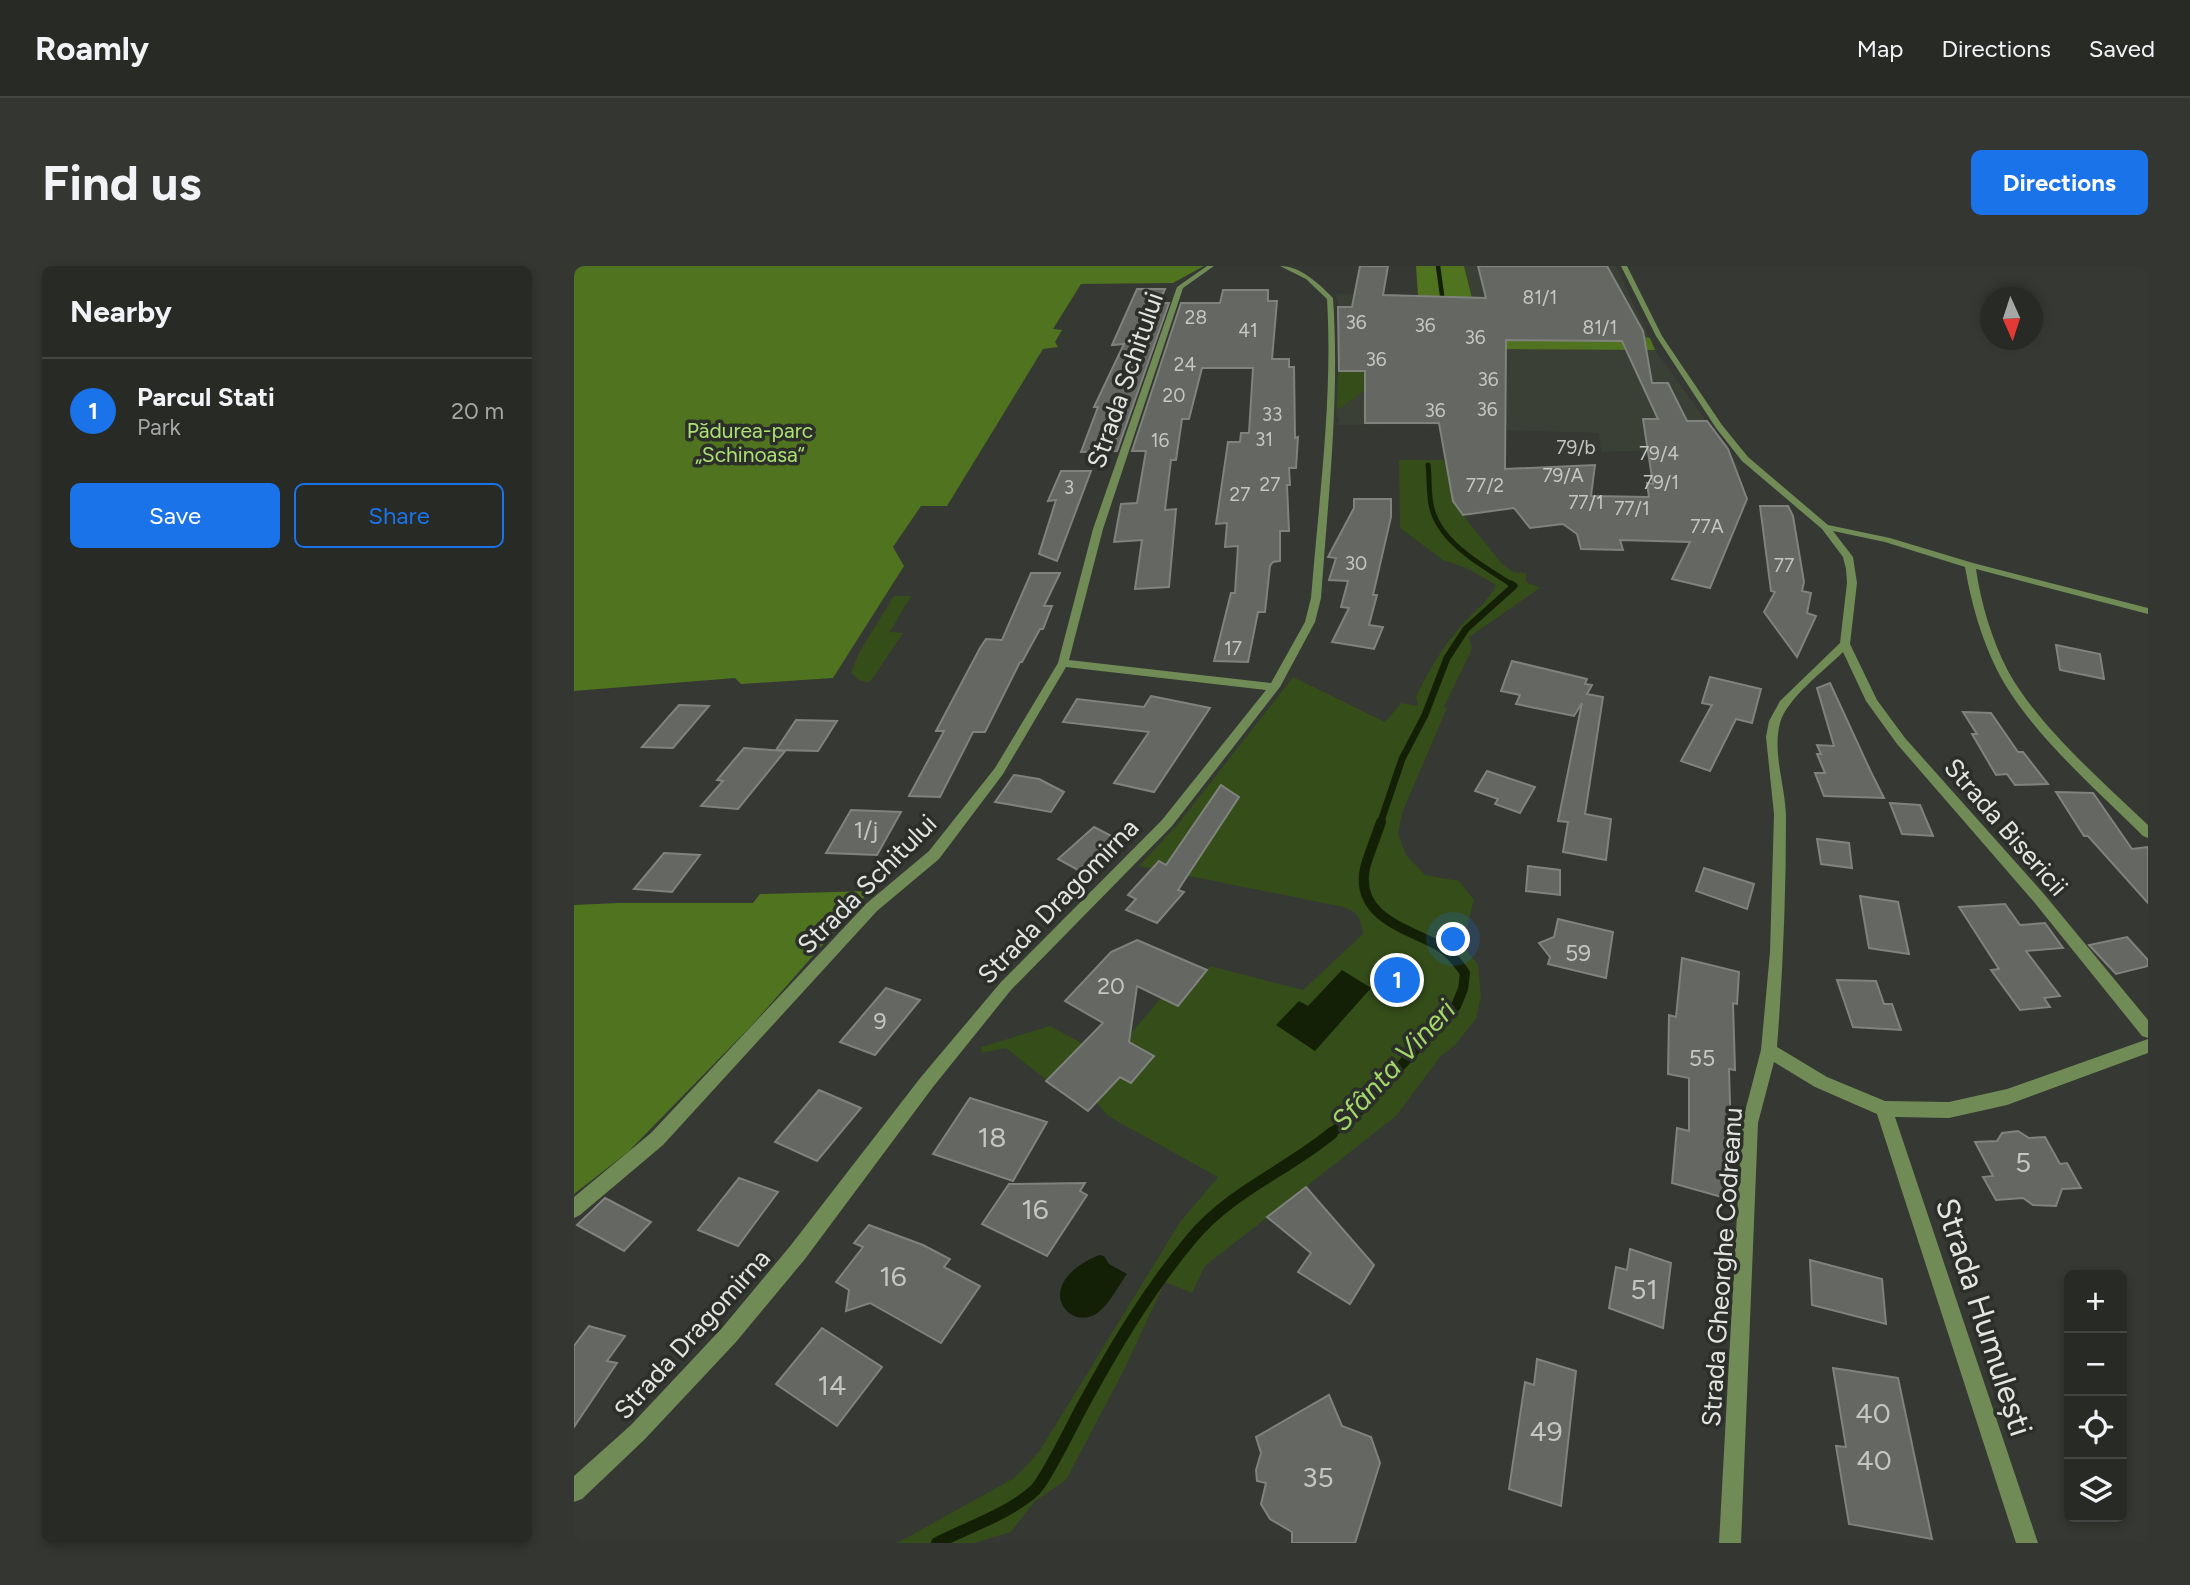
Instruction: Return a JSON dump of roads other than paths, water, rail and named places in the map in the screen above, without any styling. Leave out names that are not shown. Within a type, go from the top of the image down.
[{"type":"street","name":"Strada Schitului","points":[[574,1209],[624,1169],[664,1131],[873,907],[934,855],[999,771],[1063,663],[1098,529],[1180,287],[1211,266]]},
{"type":"street","name":"Strada Dragomirna","points":[[574,1492],[638,1432],[729,1335],[798,1252],[927,1082],[1006,986],[1167,823],[1275,687],[1310,622],[1316,598],[1333,346],[1331,298],[1314,282],[1283,266]]},
{"type":"street","points":[[1624,266],[1659,336],[1688,384],[1727,436],[1745,459],[1825,527],[1848,557],[1852,583],[1844,643]]},
{"type":"street","points":[[1825,527],[1887,540],[1970,565],[2148,611]]},
{"type":"street","points":[[1970,565],[1973,586],[2003,669],[2021,699],[2148,833]]},
{"type":"street","name":"Strada Bisericii","points":[[1844,643],[1872,701],[1901,741],[2039,898],[2148,1031]]},
{"type":"street","name":"Strada Gheorghe Codreanu","points":[[1730,1543],[1750,1123],[1769,1050],[1777,952],[1780,814],[1772,737],[1775,721],[1784,704],[1844,643]]},
{"type":"street","points":[[1063,663],[1275,687]]},
{"type":"street","points":[[1769,1050],[1821,1082],[1884,1110],[1949,1110],[2007,1097],[2148,1046]]},
{"type":"street","name":"Strada Humulești","points":[[1884,1110],[2027,1543]]},
{"type":"waterway","name":"Sfânta Vineri","points":[[1438,266],[1442,295]]},
{"type":"waterway","name":"Sfânta Vineri","points":[[1428,465],[1432,509],[1445,534],[1466,554],[1514,586]]},
{"type":"waterway","name":"Sfânta Vineri","points":[[1380,824],[1402,759],[1425,715],[1447,658],[1466,629],[1514,586]]},
{"type":"waterway","name":"Sfânta Vineri","points":[[1329,1135],[1359,1111],[1456,1006],[1463,989],[1465,973],[1450,955],[1439,946],[1386,919],[1368,898],[1364,885],[1365,868],[1381,822]]},
{"type":"waterway","name":"Sfânta Vineri","points":[[937,1543],[1001,1513],[1035,1490],[1053,1463],[1094,1385],[1133,1320],[1192,1238],[1223,1208],[1332,1133]]},
{"type":"place","name":"Parcul Stati","points":[[1397,980]]},
{"type":"park label","name":"Pădurea-parc „Schinoasa“","points":[[750,443]]}]
